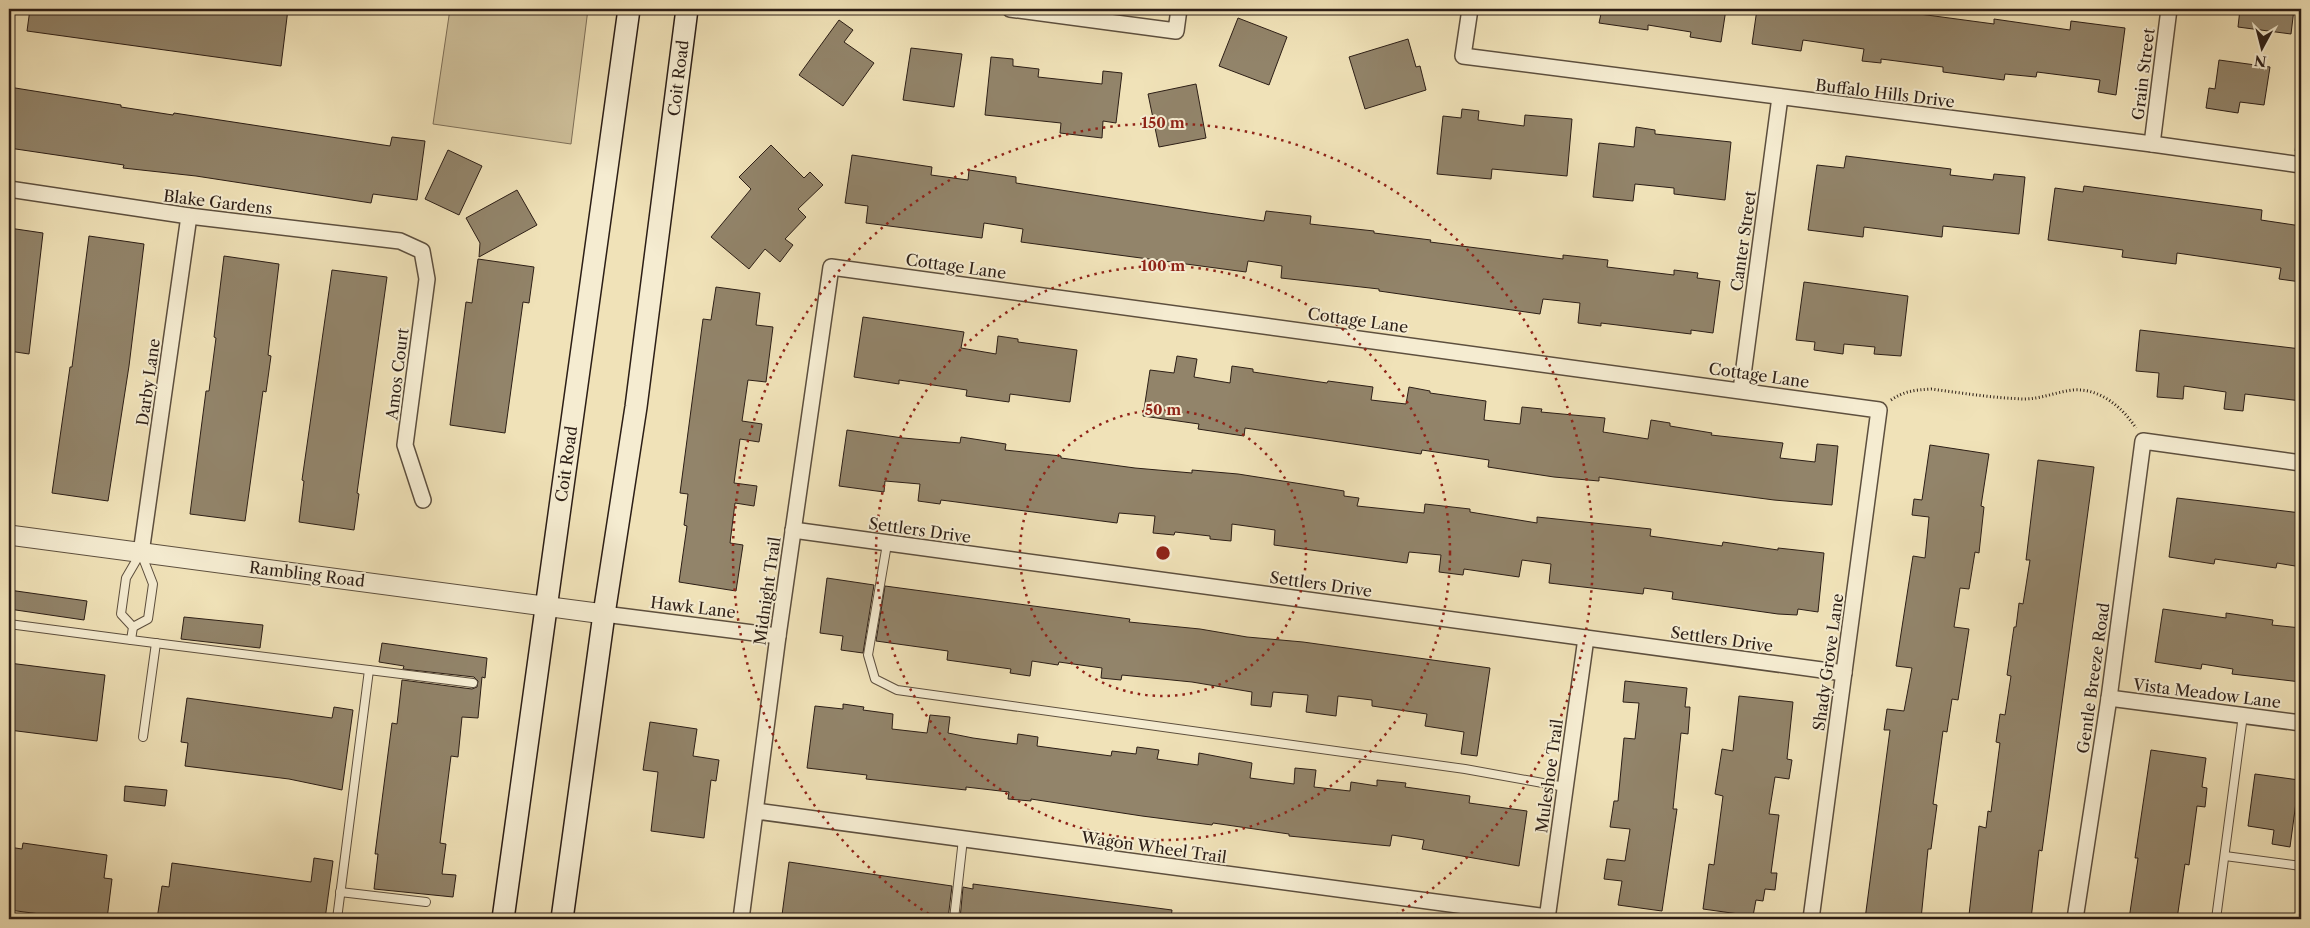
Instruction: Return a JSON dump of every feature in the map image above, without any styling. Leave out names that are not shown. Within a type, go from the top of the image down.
[{"type":"main road","name":"Coit Road","points":[[503,919],[629,9]]},
{"type":"main road","name":"Coit Road","points":[[562,919],[604,614],[636,407],[687,9]]},
{"type":"street","points":[[1010,9],[1176,31],[1179,9]]},
{"type":"street","name":"Buffalo Hills Drive","points":[[1470,9],[1464,56],[2152,144],[2301,165]]},
{"type":"street","name":"Grain Street","points":[[2152,144],[2169,9]]},
{"type":"street","name":"Canter Street","points":[[1741,390],[1780,97]]},
{"type":"street","name":"Blake Gardens","points":[[9,189],[189,216],[400,241],[422,251]]},
{"type":"street","name":"Darby Lane","points":[[141,553],[189,216]]},
{"type":"street","name":"Amos Court","points":[[422,251],[427,279],[405,446],[423,500]]},
{"type":"street","name":"Cottage Lane","points":[[831,267],[1880,410]]},
{"type":"street","name":"Midnight Trail","points":[[741,919],[778,636],[831,267]]},
{"type":"street","name":"Shady Grove Lane","points":[[1811,919],[1880,410]]},
{"type":"street","points":[[2141,437],[2301,463]]},
{"type":"street","name":"Gentle Breeze Road","points":[[2075,919],[2109,698],[2141,437]]},
{"type":"street","name":"Settlers Drive","points":[[793,530],[1844,673]]},
{"type":"street","name":"Rambling Road","points":[[9,534],[604,614]]},
{"type":"street","name":"Hawk Lane","points":[[604,614],[778,636]]},
{"type":"street","name":"Muleshoe Trail","points":[[1547,918],[1586,638]]},
{"type":"street","name":"Vista Meadow Lane","points":[[2109,698],[2301,723]]},
{"type":"street","name":"Wagon Wheel Trail","points":[[756,811],[1547,918]]},
{"type":"lane","points":[[887,544],[868,655],[875,679],[897,690],[1464,769],[1565,786]]},
{"type":"lane","points":[[133,627],[148,619],[153,584],[141,553]]},
{"type":"lane","points":[[133,627],[121,614],[126,578],[141,553]]},
{"type":"lane","points":[[9,624],[473,682]]},
{"type":"lane","points":[[131,640],[133,627]]},
{"type":"lane","points":[[143,738],[156,643]]},
{"type":"lane","points":[[337,919],[369,670]]},
{"type":"lane","points":[[2216,919],[2243,715]]},
{"type":"lane","points":[[954,919],[963,839]]},
{"type":"lane","points":[[2225,856],[2301,866]]},
{"type":"lane","points":[[340,892],[426,902]]},
{"type":"path","points":[[1880,410],[1890,400],[1904,392],[1916,390],[1931,389],[2025,399],[2044,398],[2073,390],[2085,390],[2095,392],[2115,404],[2132,421],[2141,437]]},
{"type":"shaded area","points":[[450,9],[588,9],[571,144],[433,124]]},
{"type":"shaded area","points":[[2301,103],[2301,152],[2295,151]]},
{"type":"building","points":[[30,9],[288,9],[281,66],[27,31]]},
{"type":"building","points":[[1602,9],[1726,9],[1721,42],[1690,37],[1691,32],[1648,25],[1648,30],[1599,23]]},
{"type":"building","points":[[1757,9],[1882,9],[1994,24],[1994,19],[2070,30],[2071,21],[2125,28],[2116,95],[2098,92],[2100,80],[2037,72],[2036,77],[2005,74],[2004,80],[1943,72],[1943,67],[1881,59],[1881,63],[1862,61],[1864,49],[1803,40],[1801,51],[1752,44]]},
{"type":"building","points":[[2240,9],[2294,9],[2291,34],[2238,27]]},
{"type":"building","points":[[1238,18],[1287,37],[1269,85],[1219,66]]},
{"type":"building","points":[[839,20],[853,30],[844,42],[874,63],[843,106],[799,75]]},
{"type":"building","points":[[1408,39],[1416,67],[1420,66],[1426,90],[1365,109],[1349,57]]},
{"type":"building","points":[[911,48],[962,54],[954,107],[903,100]]},
{"type":"building","points":[[991,57],[1013,59],[1013,66],[1039,69],[1038,77],[1102,84],[1103,71],[1122,73],[1116,123],[1103,121],[1102,138],[1060,133],[1061,123],[985,115]]},
{"type":"building","points":[[2219,60],[2270,67],[2264,105],[2240,102],[2238,113],[2206,108],[2209,88],[2215,89]]},
{"type":"building","points":[[1196,84],[1206,138],[1159,147],[1148,94]]},
{"type":"building","points":[[9,87],[121,105],[121,107],[173,115],[174,113],[390,146],[392,137],[425,141],[417,200],[373,194],[371,203],[196,176],[123,168],[124,165],[9,148]]},
{"type":"building","points":[[1462,109],[1479,111],[1478,120],[1524,126],[1525,115],[1572,119],[1567,176],[1492,169],[1491,179],[1437,174],[1443,116],[1461,118]]},
{"type":"building","points":[[1636,127],[1655,130],[1655,134],[1731,142],[1725,200],[1674,194],[1674,188],[1635,184],[1633,201],[1593,197],[1599,143],[1634,147]]},
{"type":"building","points":[[771,145],[804,178],[810,172],[823,185],[798,209],[806,217],[785,239],[793,245],[780,262],[765,249],[749,269],[711,237],[751,189],[739,177]]},
{"type":"building","points":[[448,150],[482,166],[459,215],[425,199]]},
{"type":"building","points":[[852,155],[932,167],[931,175],[968,180],[969,170],[1016,177],[1016,183],[1264,221],[1266,211],[1311,216],[1310,224],[1374,231],[1374,233],[1431,240],[1430,242],[1563,259],[1563,255],[1608,260],[1607,267],[1674,275],[1674,270],[1698,273],[1697,278],[1720,281],[1713,333],[1691,330],[1691,334],[1601,323],[1601,326],[1578,323],[1580,303],[1543,299],[1540,314],[1379,291],[1379,289],[1281,278],[1282,266],[1248,261],[1246,272],[1021,242],[1023,229],[984,223],[982,238],[866,223],[868,206],[845,203]]},
{"type":"building","points":[[1846,156],[1951,169],[1950,175],[1993,180],[1994,174],[2025,177],[2019,234],[1943,226],[1942,237],[1864,227],[1863,237],[1808,230],[1817,165],[1844,168]]},
{"type":"building","points":[[2084,186],[2262,210],[2261,220],[2301,226],[2301,282],[2279,279],[2281,268],[2177,253],[2176,264],[2122,257],[2123,250],[2048,240],[2055,188],[2083,192]]},
{"type":"building","points":[[517,190],[537,225],[479,257],[480,243],[466,218]]},
{"type":"building","points":[[9,228],[43,233],[29,354],[9,351]]},
{"type":"building","points":[[89,236],[144,244],[129,366],[108,501],[52,493],[70,367],[72,367]]},
{"type":"building","points":[[224,256],[279,264],[268,355],[271,356],[266,392],[263,391],[245,521],[190,514],[206,391],[209,391],[216,338],[214,337]]},
{"type":"building","points":[[478,259],[534,267],[529,303],[523,302],[505,433],[450,425],[466,302],[472,303]]},
{"type":"building","points":[[332,270],[387,277],[357,493],[359,494],[354,530],[299,522],[304,481],[302,480]]},
{"type":"building","points":[[1804,282],[1908,296],[1901,356],[1874,354],[1875,347],[1844,344],[1843,354],[1814,350],[1815,342],[1796,340]]},
{"type":"building","points":[[716,287],[760,293],[756,325],[773,327],[766,382],[748,380],[742,421],[762,424],[759,442],[740,439],[734,483],[757,486],[754,506],[735,503],[730,543],[743,545],[736,591],[679,582],[687,526],[684,525],[688,494],[680,493],[703,319],[711,320]]},
{"type":"building","points":[[863,317],[964,332],[961,348],[996,354],[998,336],[1018,339],[1018,342],[1077,350],[1070,402],[1010,394],[1009,402],[966,396],[967,390],[899,380],[899,384],[854,377]]},
{"type":"building","points":[[2140,330],[2301,349],[2301,401],[2245,394],[2243,411],[2224,409],[2226,392],[2184,386],[2183,399],[2157,397],[2159,373],[2136,371]]},
{"type":"building","points":[[1177,356],[1197,359],[1194,377],[1230,383],[1232,366],[1253,369],[1253,372],[1327,383],[1328,381],[1373,387],[1371,400],[1406,404],[1409,387],[1430,391],[1430,393],[1486,401],[1484,420],[1520,424],[1522,407],[1542,409],[1541,412],[1605,418],[1603,432],[1648,439],[1651,420],[1670,423],[1670,426],[1712,433],[1711,435],[1783,443],[1780,458],[1815,462],[1817,444],[1838,446],[1832,505],[1774,500],[1599,477],[1599,481],[1554,477],[1488,467],[1489,460],[1422,450],[1421,454],[1245,428],[1244,436],[1198,429],[1199,424],[1143,416],[1150,370],[1174,373]]},
{"type":"building","points":[[847,430],[903,438],[960,443],[961,437],[1006,444],[1005,450],[1061,456],[1061,458],[1135,468],[1192,473],[1192,470],[1238,474],[1344,491],[1344,496],[1359,498],[1357,506],[1424,513],[1425,504],[1470,509],[1470,512],[1537,523],[1537,517],[1651,529],[1650,536],[1722,546],[1723,542],[1778,550],[1778,548],[1824,553],[1818,612],[1798,609],[1797,615],[1778,614],[1672,599],[1673,592],[1644,588],[1643,594],[1549,583],[1551,564],[1522,560],[1519,577],[1464,569],[1463,575],[1439,572],[1441,555],[1409,552],[1407,563],[1274,545],[1275,530],[1232,524],[1231,541],[1210,539],[1210,536],[1175,532],[1174,535],[1153,533],[1155,516],[1119,513],[1117,523],[941,500],[940,504],[918,501],[920,484],[885,481],[884,492],[839,486]]},
{"type":"building","points":[[1930,445],[1989,454],[1981,506],[1984,507],[1979,553],[1975,552],[1969,589],[1960,588],[1954,627],[1969,629],[1958,700],[1952,699],[1947,732],[1943,731],[1933,804],[1937,805],[1931,849],[1928,849],[1921,919],[1865,919],[1890,730],[1884,730],[1887,709],[1904,711],[1912,668],[1896,666],[1913,556],[1925,558],[1929,517],[1912,515],[1914,499],[1922,500]]},
{"type":"building","points":[[2038,460],[2094,467],[2042,851],[2039,850],[2031,919],[1969,915],[1979,826],[1986,828],[1988,811],[1991,812],[2000,743],[1996,742],[2000,714],[2005,715],[2011,676],[2007,675],[2014,627],[2016,627],[2019,603],[2023,604],[2030,560],[2026,560]]},
{"type":"building","points":[[2177,498],[2301,513],[2301,567],[2277,563],[2276,568],[2215,559],[2214,564],[2169,557]]},
{"type":"building","points":[[827,578],[874,585],[863,653],[841,650],[843,636],[820,633]]},
{"type":"building","points":[[885,586],[1130,619],[1129,622],[1303,642],[1490,668],[1477,756],[1461,754],[1464,732],[1425,726],[1427,714],[1372,706],[1372,700],[1338,696],[1336,716],[1306,712],[1308,695],[1273,692],[1271,707],[1251,705],[1252,692],[1192,682],[1122,675],[1121,680],[1101,678],[1102,668],[1059,662],[1058,665],[1032,661],[1030,676],[1010,673],[1011,669],[947,660],[948,651],[876,641]]},
{"type":"building","points":[[9,590],[87,601],[84,620],[9,609]]},
{"type":"building","points":[[2163,609],[2226,618],[2226,613],[2273,620],[2272,625],[2301,628],[2301,682],[2232,674],[2233,669],[2202,664],[2201,669],[2155,662]]},
{"type":"building","points":[[184,617],[263,625],[260,648],[181,639]]},
{"type":"building","points":[[382,643],[487,658],[485,678],[482,677],[478,718],[462,717],[458,757],[451,756],[440,843],[446,844],[442,874],[456,875],[453,897],[374,889],[378,854],[375,854],[392,723],[397,724],[402,680],[472,689],[477,687],[478,681],[474,677],[403,669],[404,666],[379,662]]},
{"type":"building","points":[[9,663],[105,675],[97,741],[9,730]]},
{"type":"building","points":[[1625,681],[1687,688],[1685,707],[1690,707],[1688,734],[1681,733],[1673,809],[1677,809],[1662,911],[1618,905],[1622,881],[1604,879],[1607,859],[1625,861],[1630,829],[1610,827],[1614,801],[1618,801],[1624,738],[1635,739],[1639,703],[1623,702]]},
{"type":"building","points":[[1739,696],[1793,702],[1787,759],[1792,760],[1789,779],[1775,777],[1769,814],[1779,815],[1771,873],[1777,873],[1775,890],[1765,889],[1763,901],[1756,900],[1753,916],[1703,909],[1709,864],[1714,865],[1723,796],[1715,794],[1722,749],[1733,751]]},
{"type":"building","points":[[187,698],[332,718],[334,707],[353,710],[342,790],[289,779],[185,766],[188,743],[181,742]]},
{"type":"building","points":[[843,704],[864,707],[863,710],[893,714],[892,729],[927,733],[930,715],[950,717],[948,733],[973,738],[1017,744],[1018,734],[1038,737],[1037,746],[1111,756],[1112,751],[1136,754],[1137,747],[1159,750],[1157,759],[1198,765],[1199,753],[1252,763],[1250,778],[1294,784],[1295,768],[1316,770],[1314,787],[1350,791],[1351,782],[1377,786],[1377,780],[1406,783],[1405,787],[1470,796],[1469,803],[1527,811],[1519,866],[1422,849],[1424,840],[1392,835],[1390,846],[1289,836],[1289,834],[1213,823],[1212,825],[1142,816],[1031,799],[1031,801],[1008,799],[1009,792],[966,787],[966,790],[866,779],[867,775],[807,768],[815,706],[843,709]]},
{"type":"building","points":[[650,722],[697,729],[693,756],[719,760],[716,781],[711,780],[704,838],[651,831],[658,772],[643,770]]},
{"type":"building","points":[[2151,750],[2206,758],[2202,787],[2207,788],[2205,807],[2197,806],[2189,865],[2185,864],[2177,919],[2129,919],[2138,858],[2135,858]]},
{"type":"building","points":[[2255,774],[2299,780],[2290,847],[2272,844],[2274,830],[2248,826]]},
{"type":"building","points":[[125,786],[167,790],[165,806],[124,801]]},
{"type":"building","points":[[23,843],[107,855],[104,878],[112,879],[107,919],[79,919],[9,910],[9,847],[22,849]]},
{"type":"building","points":[[314,858],[333,861],[325,919],[157,919],[162,886],[169,887],[172,863],[311,882]]},
{"type":"building","points":[[789,862],[952,886],[948,919],[815,919],[782,915]]},
{"type":"building","points":[[973,884],[1172,910],[1171,919],[960,919],[963,887],[973,889]]}]
